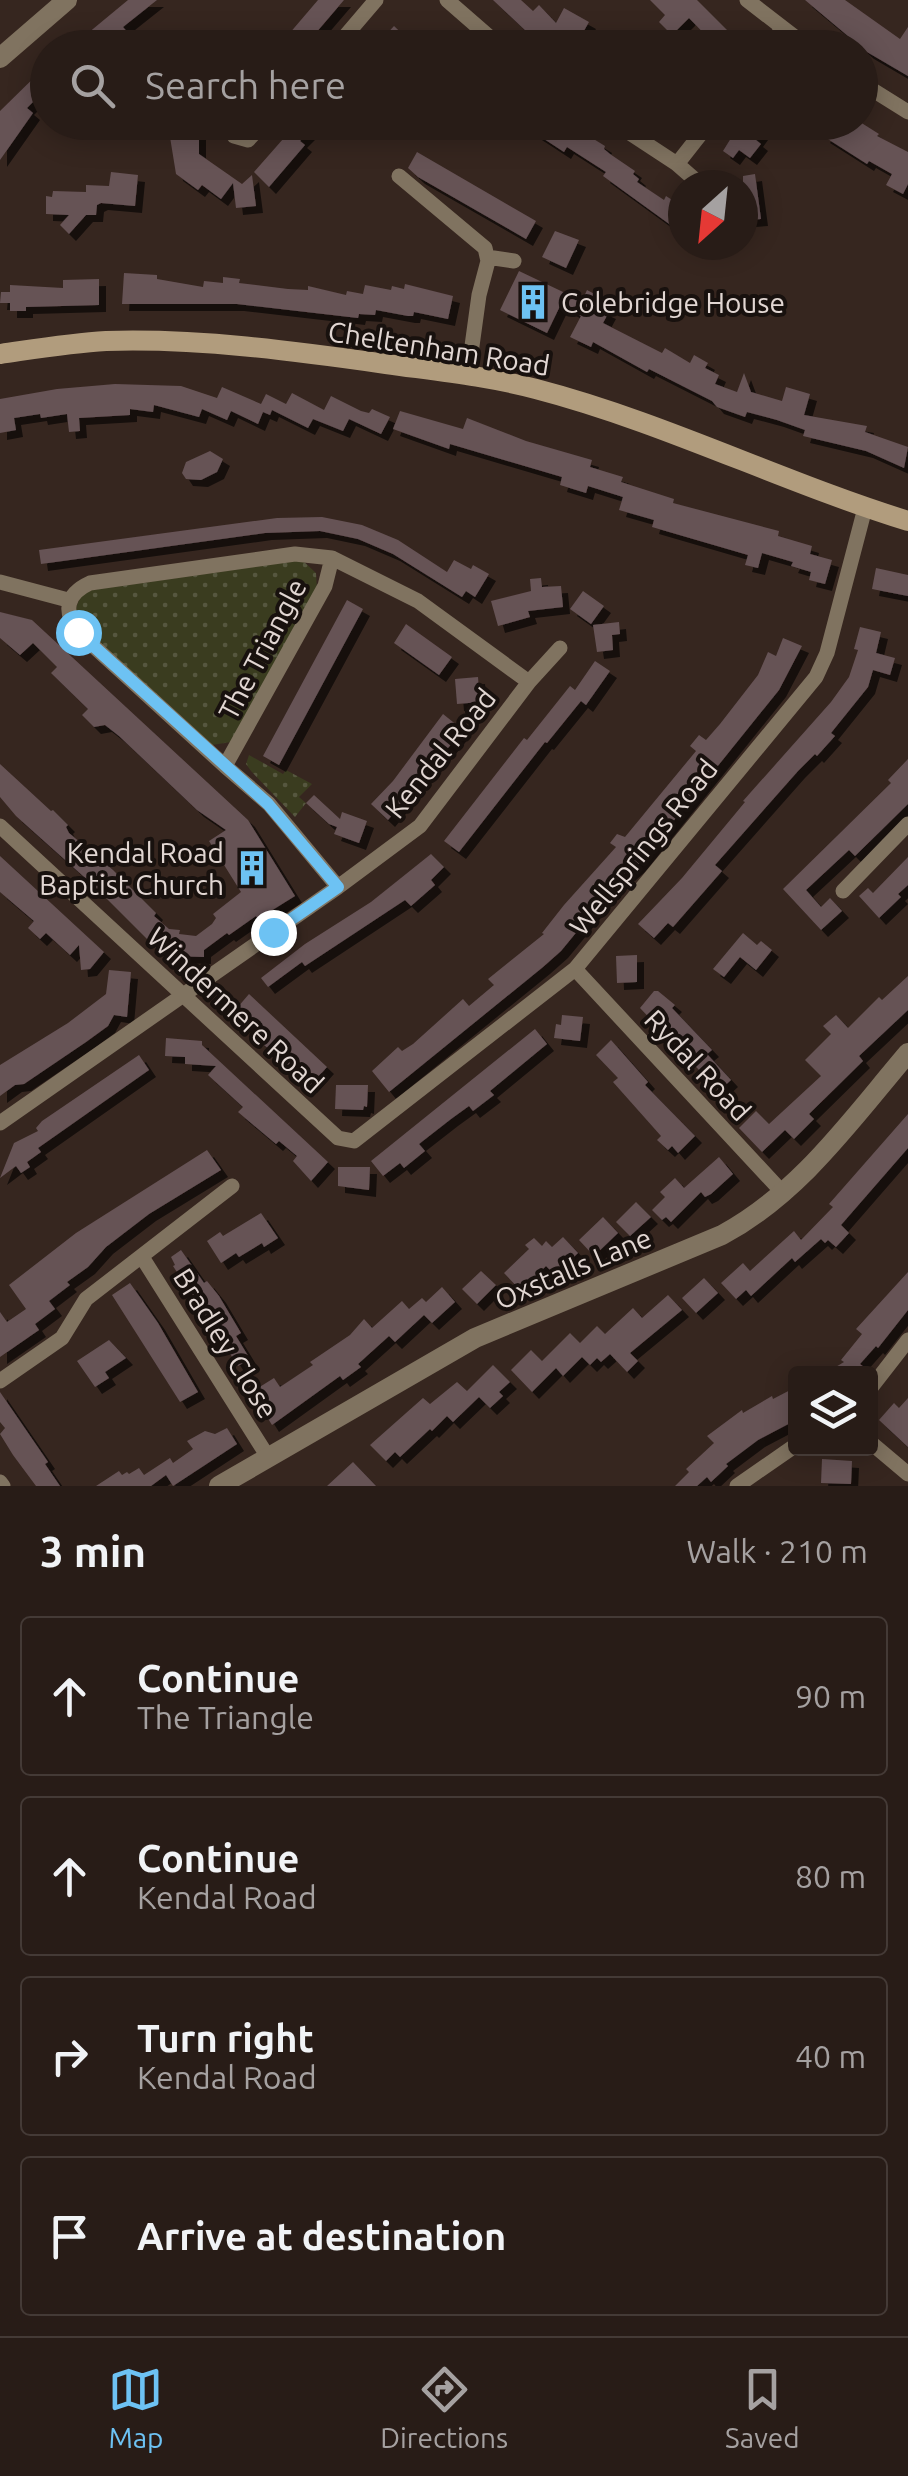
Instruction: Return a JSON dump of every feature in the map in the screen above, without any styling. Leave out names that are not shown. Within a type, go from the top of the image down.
[{"type":"main road","name":"Cheltenham Road","points":[[0,354],[104,342],[169,342],[345,358],[468,375],[535,389],[633,420],[865,508],[908,520]]},
{"type":"street","points":[[32,30],[67,0]]},
{"type":"street","points":[[350,30],[376,0]]},
{"type":"street","points":[[447,0],[481,30]]},
{"type":"street","points":[[747,0],[782,29]]},
{"type":"street","points":[[0,58],[30,32]]},
{"type":"street","points":[[878,93],[908,112]]},
{"type":"street","points":[[640,140],[684,170]]},
{"type":"street","points":[[677,164],[696,140]]},
{"type":"street","points":[[400,176],[485,248],[487,257],[468,375]]},
{"type":"street","points":[[487,257],[514,261]]},
{"type":"street","name":"Wellsprings Road","points":[[354,1141],[575,969],[816,677],[827,653],[865,508]]},
{"type":"street","name":"The Triangle","points":[[332,558],[326,586],[225,766],[78,632],[68,612],[68,600],[90,582],[296,554],[332,558],[418,601]]},
{"type":"street","points":[[0,582],[68,600]]},
{"type":"street","name":"Kendal Road","points":[[418,601],[530,682]]},
{"type":"street","name":"Kendal Road","points":[[0,1123],[420,826],[560,648]]},
{"type":"street","points":[[225,766],[268,804],[338,887]]},
{"type":"street","points":[[843,891],[908,824]]},
{"type":"street","name":"Windermere Road","points":[[0,826],[338,1138],[354,1141]]},
{"type":"street","points":[[845,864],[858,876]]},
{"type":"street","name":"Rydal Road","points":[[575,969],[784,1194]]},
{"type":"street","name":"Oxstalls Lane","points":[[219,1486],[475,1338],[722,1235],[755,1217],[816,1162],[908,1053]]},
{"type":"street","name":"Bradley Close","points":[[0,1382],[62,1338],[86,1299],[142,1257],[225,1204],[232,1186]]},
{"type":"street","name":"Bradley Close","points":[[142,1257],[268,1456]]},
{"type":"street","points":[[878,1379],[908,1340]]},
{"type":"street","points":[[878,1449],[908,1474]]},
{"type":"street","points":[[738,1486],[788,1451]]},
{"type":"green space","points":[[302,560],[316,573],[317,591],[231,742],[212,745],[81,627],[77,617],[77,604],[85,591]]},
{"type":"green space","points":[[249,755],[283,774],[286,770],[312,784],[299,797],[306,803],[295,817],[251,771],[246,764]]},
{"type":"building","points":[[128,0],[157,0],[123,27],[126,30],[92,30]]},
{"type":"building","points":[[318,0],[344,0],[318,30],[292,30]]},
{"type":"building","points":[[493,0],[521,0],[533,11],[539,5],[556,23],[564,8],[589,22],[584,30],[525,30]]},
{"type":"building","points":[[650,0],[697,0],[727,30],[701,30],[689,18],[677,30],[667,30],[659,22],[665,15]]},
{"type":"building","points":[[805,0],[845,0],[900,39],[908,27],[908,76],[878,58],[878,30],[841,30]]},
{"type":"building","points":[[30,82],[30,117],[0,160],[0,111]]},
{"type":"building","points":[[878,137],[908,152],[908,184],[903,194],[886,185],[892,174],[869,161],[867,164],[829,140],[878,140]]},
{"type":"building","points":[[170,140],[199,140],[199,154],[242,184],[252,175],[256,206],[236,208],[233,183],[221,199],[202,185],[198,190],[176,174]]},
{"type":"building","points":[[282,140],[301,140],[305,145],[269,187],[254,172]]},
{"type":"building","points":[[546,140],[595,140],[605,146],[635,171],[637,182],[664,200],[668,197],[668,223],[603,176],[606,172],[567,147],[564,152]]},
{"type":"building","points":[[730,140],[756,140],[761,144],[750,158],[739,150],[733,158],[723,151]]},
{"type":"building","points":[[417,152],[536,221],[526,239],[418,177],[408,168]]},
{"type":"building","points":[[111,172],[138,175],[135,206],[101,203],[96,215],[86,215],[69,234],[60,225],[69,215],[46,214],[46,196],[52,197],[53,191],[86,192],[86,185],[109,186]]},
{"type":"building","points":[[555,231],[579,240],[566,268],[542,257]]},
{"type":"building","points":[[519,271],[582,301],[587,290],[604,299],[600,308],[609,312],[603,323],[662,353],[665,348],[690,363],[694,355],[708,363],[705,368],[719,375],[715,384],[737,392],[744,373],[751,392],[782,401],[786,387],[810,394],[804,415],[867,426],[865,432],[908,447],[904,468],[866,451],[803,436],[805,430],[777,420],[747,412],[745,417],[717,407],[593,342],[591,347],[570,337],[581,316],[561,304],[547,333],[500,310]]},
{"type":"building","points":[[124,273],[157,275],[157,279],[203,287],[204,281],[223,283],[223,277],[240,279],[239,283],[308,290],[308,286],[346,295],[347,291],[363,294],[365,285],[391,290],[392,286],[404,289],[405,284],[453,296],[448,319],[376,310],[375,315],[359,314],[358,318],[237,304],[122,304]]},
{"type":"building","points":[[99,279],[99,305],[10,311],[10,303],[0,303],[1,292],[10,292],[10,285],[63,288],[63,280]]},
{"type":"building","points":[[115,384],[181,386],[217,398],[222,387],[261,404],[266,394],[286,404],[292,393],[324,410],[331,396],[361,411],[369,413],[372,409],[390,417],[381,434],[349,419],[343,431],[313,419],[308,428],[272,410],[270,415],[263,412],[258,424],[231,411],[227,420],[202,409],[199,417],[154,405],[153,412],[130,409],[130,415],[79,418],[80,431],[69,432],[67,414],[41,418],[40,414],[14,418],[16,430],[0,433],[0,399]]},
{"type":"building","points":[[400,411],[463,429],[467,418],[526,441],[592,460],[590,467],[674,499],[673,503],[779,531],[778,536],[812,546],[810,554],[832,560],[825,584],[809,580],[811,572],[791,566],[793,562],[762,553],[758,568],[745,565],[748,555],[652,527],[654,520],[619,510],[623,497],[588,486],[586,493],[560,485],[562,477],[450,444],[449,449],[393,429]]},
{"type":"building","points":[[210,451],[223,459],[217,472],[201,480],[186,479],[182,473],[186,462]]},
{"type":"building","points":[[322,517],[362,525],[398,540],[447,572],[454,560],[489,574],[475,597],[466,591],[462,597],[393,554],[358,539],[320,531],[265,533],[41,564],[39,550],[277,518]]},
{"type":"building","points":[[876,568],[908,575],[908,596],[872,589]]},
{"type":"building","points":[[541,578],[542,587],[561,586],[563,607],[528,611],[530,617],[498,626],[491,601],[531,591],[530,579]]},
{"type":"building","points":[[583,591],[604,606],[591,624],[570,609]]},
{"type":"building","points":[[347,600],[363,609],[279,765],[263,756]]},
{"type":"building","points":[[0,612],[32,620],[248,820],[295,896],[227,933],[204,950],[204,957],[170,956],[161,953],[16,816],[0,797],[0,764],[53,810],[68,825],[69,833],[113,870],[156,913],[154,916],[169,929],[180,930],[179,934],[196,936],[212,924],[216,918],[213,914],[241,892],[209,841],[226,830],[197,810],[105,725],[94,727],[82,715],[88,709],[51,673],[57,667],[33,643],[20,655],[0,638]]},
{"type":"building","points":[[619,622],[620,634],[612,635],[613,650],[597,652],[593,625]]},
{"type":"building","points":[[406,624],[452,657],[439,675],[394,643]]},
{"type":"building","points":[[860,627],[881,632],[876,653],[895,658],[890,675],[873,670],[868,687],[831,733],[835,736],[798,771],[715,865],[722,871],[673,927],[668,923],[654,938],[638,924],[682,878],[743,801],[831,702],[849,677]]},
{"type":"building","points":[[783,638],[802,646],[779,690],[638,865],[626,872],[561,951],[389,1092],[372,1071],[398,1047],[402,1051],[413,1044],[463,999],[469,1006],[494,985],[488,979],[544,934],[564,905],[616,847],[610,843],[617,834],[625,837],[696,751],[690,746],[699,735],[706,740],[758,675],[768,652],[776,656]]},
{"type":"building","points":[[595,661],[610,671],[586,705],[581,701],[545,742],[459,852],[444,841],[524,738],[527,740],[570,686],[575,690]]},
{"type":"building","points":[[478,677],[480,702],[457,704],[455,679]]},
{"type":"building","points":[[443,714],[463,730],[388,820],[371,804]]},
{"type":"building","points":[[908,759],[908,804],[855,856],[849,850],[806,890],[821,907],[830,898],[842,911],[821,930],[783,889],[891,783],[888,780]]},
{"type":"building","points":[[314,795],[340,819],[342,812],[367,821],[359,843],[334,834],[337,827],[306,803]]},
{"type":"building","points":[[431,854],[444,867],[431,880],[435,885],[411,906],[405,900],[268,987],[261,978],[371,902]]},
{"type":"building","points":[[0,856],[104,952],[90,969],[81,970],[79,945],[70,955],[46,933],[40,939],[28,928],[34,921],[0,892]]},
{"type":"building","points":[[908,857],[908,885],[879,918],[859,896],[868,888],[873,893]]},
{"type":"building","points":[[743,933],[757,945],[761,941],[772,950],[756,970],[740,957],[724,977],[713,969]]},
{"type":"building","points":[[637,955],[637,982],[617,983],[616,956]]},
{"type":"building","points":[[109,970],[131,972],[127,1017],[114,1015],[108,1026],[86,1042],[0,1096],[0,1065],[106,994]]},
{"type":"building","points":[[908,976],[908,1010],[859,1056],[863,1061],[809,1114],[814,1119],[794,1139],[785,1130],[762,1152],[739,1128],[756,1111],[769,1124],[821,1076],[805,1060],[831,1034],[823,1026],[836,1015],[848,1028],[879,997],[882,1000]]},
{"type":"building","points":[[654,991],[675,1005],[672,1008],[712,1050],[707,1054],[731,1080],[719,1091],[640,1008]]},
{"type":"building","points":[[249,994],[327,1067],[310,1086],[254,1036],[260,1029],[237,1008]]},
{"type":"building","points":[[562,1015],[583,1017],[580,1041],[554,1038]]},
{"type":"building","points":[[535,1029],[547,1044],[490,1091],[494,1095],[473,1111],[469,1106],[419,1144],[425,1151],[404,1168],[400,1163],[383,1176],[371,1161]]},
{"type":"building","points":[[166,1038],[202,1041],[328,1162],[311,1181],[293,1161],[297,1156],[238,1112],[243,1107],[208,1075],[216,1066],[185,1064],[185,1057],[165,1056]]},
{"type":"building","points":[[611,1040],[648,1082],[645,1085],[695,1136],[678,1153],[657,1140],[661,1136],[613,1082],[618,1078],[596,1055]]},
{"type":"building","points":[[139,1055],[149,1070],[38,1148],[41,1152],[27,1162],[30,1167],[21,1173],[16,1166],[0,1178],[14,1143],[38,1131],[42,1121]]},
{"type":"building","points":[[336,1085],[368,1085],[367,1107],[335,1109]]},
{"type":"building","points":[[908,1114],[908,1148],[841,1225],[849,1233],[836,1247],[821,1239],[795,1262],[792,1258],[751,1296],[746,1290],[736,1299],[721,1283],[743,1263],[750,1271],[794,1231],[801,1240],[833,1207],[829,1204]]},
{"type":"building","points":[[207,1150],[221,1170],[149,1214],[106,1247],[49,1301],[55,1309],[35,1324],[39,1330],[0,1357],[0,1312],[7,1322],[26,1309],[9,1285],[76,1233]]},
{"type":"building","points":[[719,1157],[733,1174],[711,1194],[705,1197],[701,1192],[671,1222],[666,1217],[662,1220],[652,1210],[665,1197],[660,1192],[675,1178],[684,1188]]},
{"type":"building","points":[[338,1167],[370,1167],[369,1190],[338,1186]]},
{"type":"building","points":[[636,1202],[651,1217],[630,1236],[616,1222]]},
{"type":"building","points":[[261,1213],[278,1238],[239,1257],[236,1253],[221,1263],[207,1241]]},
{"type":"building","points":[[603,1217],[618,1233],[594,1256],[579,1240]]},
{"type":"building","points":[[563,1237],[578,1253],[555,1275],[546,1266],[521,1291],[504,1273],[529,1249],[525,1245],[534,1238],[542,1246],[546,1241],[552,1247]]},
{"type":"building","points":[[181,1250],[204,1283],[207,1281],[219,1296],[241,1333],[236,1336],[250,1359],[238,1366],[173,1266],[171,1257]]},
{"type":"building","points":[[481,1271],[496,1285],[477,1304],[462,1289]]},
{"type":"building","points":[[908,1272],[908,1310],[860,1364],[863,1366],[837,1366],[862,1334],[856,1329]]},
{"type":"building","points":[[704,1278],[718,1293],[696,1313],[682,1298]]},
{"type":"building","points":[[130,1283],[198,1392],[180,1402],[112,1295]]},
{"type":"building","points":[[442,1287],[455,1302],[432,1323],[424,1315],[395,1342],[389,1336],[358,1364],[361,1367],[343,1380],[340,1376],[272,1425],[262,1409],[269,1404],[258,1388],[274,1378],[280,1387],[313,1365],[310,1362],[350,1335],[364,1319],[372,1328],[402,1301],[409,1309],[422,1298],[426,1302]]},
{"type":"building","points":[[668,1295],[682,1310],[630,1353],[638,1361],[627,1372],[610,1354],[590,1365],[582,1357],[563,1376],[556,1368],[532,1392],[511,1370],[531,1350],[542,1361],[570,1333],[580,1343],[597,1326],[605,1334],[633,1308],[642,1318]]},
{"type":"building","points":[[109,1340],[126,1358],[105,1372],[109,1378],[95,1387],[77,1361]]},
{"type":"building","points":[[493,1365],[510,1382],[490,1408],[479,1397],[453,1422],[447,1416],[400,1457],[395,1452],[386,1461],[370,1445],[423,1398],[430,1404],[457,1382],[467,1391]]},
{"type":"building","points":[[788,1391],[788,1424],[726,1464],[711,1482],[707,1477],[697,1486],[675,1486],[689,1472],[686,1469],[714,1443],[707,1436],[742,1410],[743,1413],[772,1396],[773,1399]]},
{"type":"building","points":[[0,1392],[60,1486],[36,1486],[13,1455],[0,1434],[5,1428],[0,1422]]},
{"type":"building","points":[[908,1398],[908,1447],[879,1420],[894,1403],[899,1408]]},
{"type":"building","points":[[227,1428],[237,1444],[173,1486],[166,1475],[151,1486],[96,1486],[119,1471],[129,1474],[139,1468],[144,1475],[170,1458],[173,1463],[193,1449],[187,1441],[205,1431],[215,1434]]},
{"type":"building","points":[[822,1459],[852,1461],[851,1484],[821,1483]]},
{"type":"building","points":[[353,1462],[376,1486],[327,1486]]},
{"type":"place","name":"Colebridge House","points":[[533,302]]},
{"type":"place","name":"Kendal Road Baptist Church","points":[[252,868]]},
{"type":"route","points":[[78,632],[268,804],[338,887],[273,932]]}]
